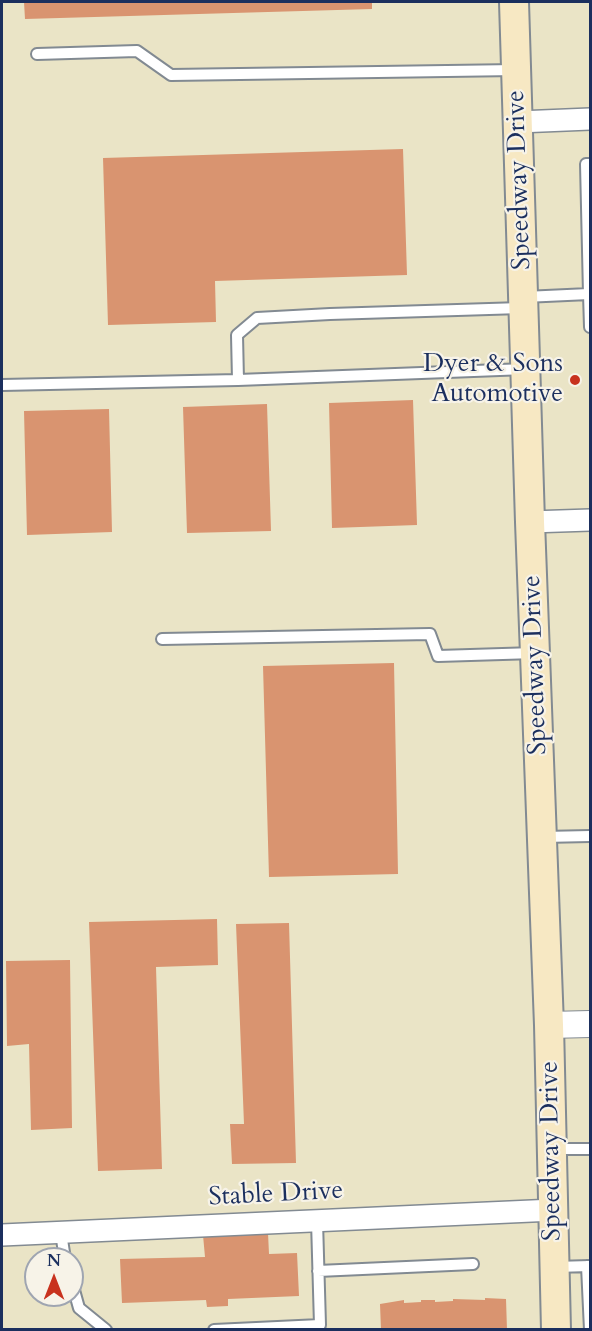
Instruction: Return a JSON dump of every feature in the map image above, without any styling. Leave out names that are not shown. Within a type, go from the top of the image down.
[{"type":"main road","name":"Speedway Drive","points":[[514,2],[549,1025],[556,1329]]},
{"type":"street","points":[[518,122],[591,119]]},
{"type":"street","points":[[530,522],[591,520]]},
{"type":"street","points":[[549,1025],[591,1024]]},
{"type":"street","name":"Stable Drive","points":[[2,1235],[554,1210]]},
{"type":"lane","points":[[37,54],[137,51],[171,75],[516,70]]},
{"type":"lane","points":[[590,327],[586,164],[591,164]]},
{"type":"lane","points":[[238,380],[237,335],[257,318],[524,303],[589,294]]},
{"type":"lane","points":[[2,385],[238,380],[526,369]]},
{"type":"lane","points":[[162,639],[430,634],[438,656],[535,653]]},
{"type":"lane","points":[[542,837],[591,836]]},
{"type":"lane","points":[[552,1149],[591,1149]]},
{"type":"lane","points":[[214,1329],[321,1325],[317,1221]]},
{"type":"lane","points":[[61,1233],[63,1247]]},
{"type":"lane","points":[[318,1270],[473,1264]]},
{"type":"lane","points":[[555,1267],[589,1266],[590,1329]]},
{"type":"lane","points":[[79,1307],[106,1329]]},
{"type":"building","points":[[24,2],[372,2],[372,9],[25,19]]},
{"type":"building","points":[[403,149],[407,275],[215,281],[216,322],[108,325],[103,158]]},
{"type":"building","points":[[413,400],[417,525],[332,528],[329,403]]},
{"type":"building","points":[[267,404],[271,531],[187,533],[183,407]]},
{"type":"building","points":[[109,409],[112,532],[27,535],[24,411]]},
{"type":"building","points":[[394,663],[398,874],[269,877],[263,666]]},
{"type":"building","points":[[217,919],[218,965],[156,967],[162,1169],[98,1171],[89,922]]},
{"type":"building","points":[[289,923],[296,1163],[232,1164],[230,1124],[244,1124],[236,924]]},
{"type":"building","points":[[70,960],[72,1128],[31,1130],[29,1044],[7,1046],[6,961]]},
{"type":"building","points":[[268,1233],[269,1254],[297,1253],[299,1296],[228,1299],[228,1306],[207,1307],[206,1300],[122,1303],[120,1259],[205,1257],[203,1235]]},
{"type":"building","points":[[485,1298],[506,1299],[507,1330],[381,1330],[380,1304],[404,1300],[404,1303],[421,1302],[421,1300],[435,1300],[435,1302],[453,1301],[453,1299],[485,1300]]},
{"type":"place","name":"Dyer & Sons Automotive","points":[[575,380]]}]
